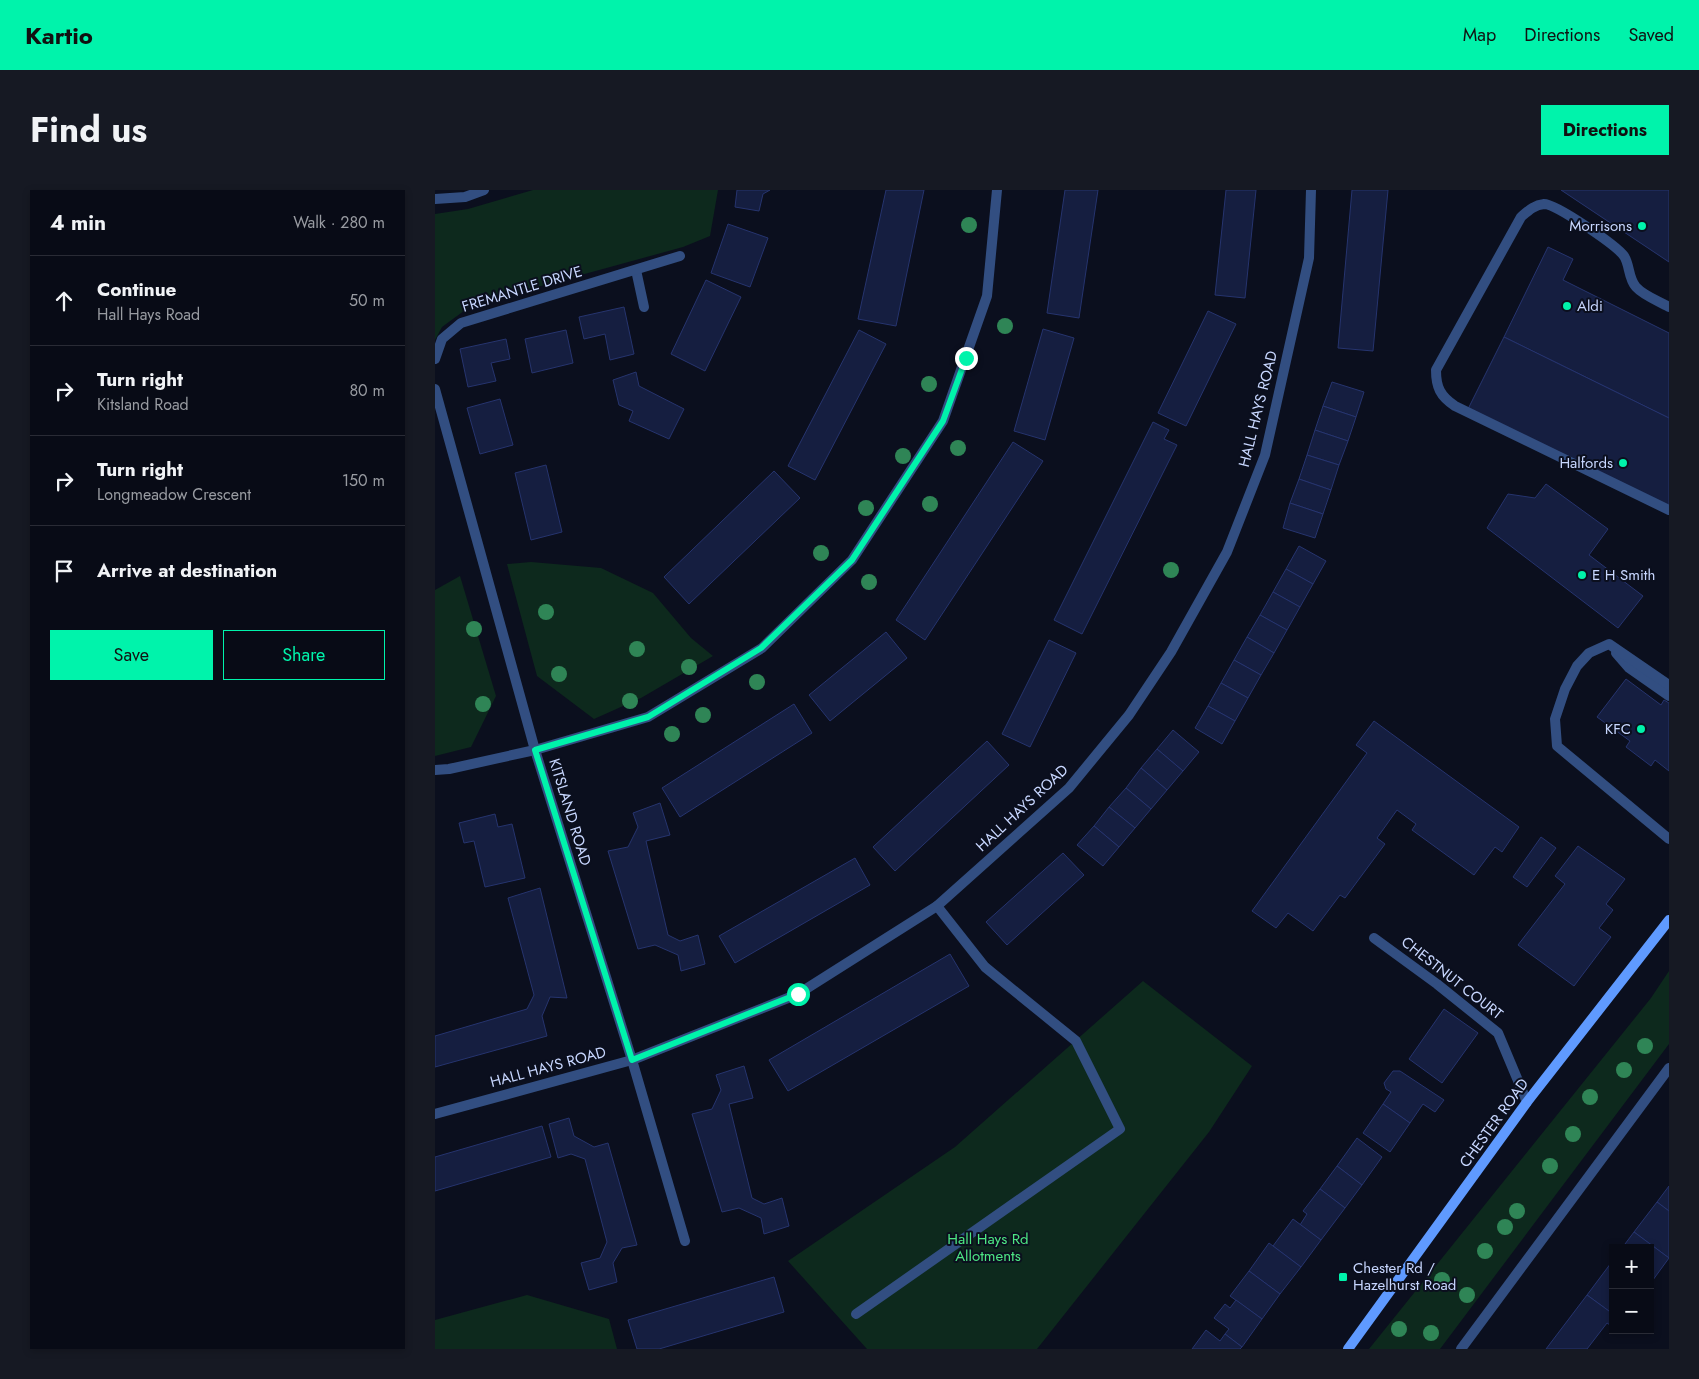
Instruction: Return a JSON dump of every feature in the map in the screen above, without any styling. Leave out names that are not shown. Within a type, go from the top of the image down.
[{"type":"main road","name":"CHESTER ROAD","points":[[1348,1349],[1527,1102],[1669,920]]},
{"type":"street","points":[[435,199],[465,196],[484,190]]},
{"type":"street","points":[[435,770],[449,769],[535,750],[648,717],[761,648],[852,560],[943,421],[987,296],[997,190]]},
{"type":"street","name":"HALL HAYS ROAD","points":[[435,1114],[632,1060],[798,994],[937,906],[1069,788],[1129,715],[1171,652],[1227,552],[1265,455],[1309,258],[1311,190]]},
{"type":"street","points":[[1669,306],[1637,289],[1631,280],[1625,258],[1618,249],[1558,209],[1545,204],[1532,208],[1521,217],[1435,370],[1436,386],[1445,400],[1455,406],[1669,510]]},
{"type":"street","name":"FREMANTLE DRIVE","points":[[435,359],[442,339],[461,324],[680,256]]},
{"type":"street","points":[[636,270],[644,307]]},
{"type":"street","name":"KITSLAND ROAD","points":[[435,389],[535,750],[632,1060],[685,1241]]},
{"type":"street","points":[[1609,644],[1669,685]]},
{"type":"street","points":[[1609,644],[1629,668],[1669,696]]},
{"type":"street","points":[[1609,644],[1589,653],[1577,666],[1565,689],[1555,719],[1557,746],[1669,839]]},
{"type":"street","points":[[856,1314],[1120,1129],[1076,1041],[985,967],[937,906]]},
{"type":"street","name":"CHESTNUT COURT","points":[[1374,938],[1437,984],[1498,1033],[1527,1102]]},
{"type":"street","points":[[1461,1349],[1669,1068]]},
{"type":"green space","points":[[533,190],[718,190],[710,236],[683,247],[472,305],[442,327],[435,340],[435,214],[468,209]]},
{"type":"green space","points":[[531,562],[601,568],[653,593],[691,638],[713,656],[641,698],[594,719],[537,676],[507,564]]},
{"type":"green space","points":[[460,576],[496,696],[471,747],[435,756],[435,590]]},
{"type":"green space","points":[[1669,971],[1669,1044],[1440,1349],[1369,1349],[1651,998]]},
{"type":"green space","name":"Hall Hays Rd Allotments","points":[[1143,981],[1252,1066],[1209,1132],[1037,1349],[867,1349],[788,1261],[955,1147]]},
{"type":"green space","points":[[527,1295],[609,1319],[617,1349],[435,1349],[435,1320]]},
{"type":"building","points":[[737,190],[770,190],[763,194],[759,211],[735,207]]},
{"type":"building","points":[[886,190],[924,190],[896,326],[858,319]]},
{"type":"building","points":[[1065,190],[1098,190],[1079,318],[1047,313]]},
{"type":"building","points":[[1226,190],[1256,190],[1245,298],[1215,295]]},
{"type":"building","points":[[1352,190],[1388,190],[1373,351],[1338,348]]},
{"type":"building","name":"Morrisons","points":[[1561,190],[1669,190],[1669,262]]},
{"type":"building","points":[[728,224],[768,238],[750,287],[711,273]]},
{"type":"building","name":"Aldi","points":[[1548,247],[1573,259],[1563,280],[1669,333],[1669,418],[1504,337]]},
{"type":"building","points":[[706,280],[741,297],[705,371],[671,354]]},
{"type":"building","points":[[624,307],[634,354],[610,360],[605,334],[584,339],[579,317]]},
{"type":"building","points":[[1208,311],[1236,324],[1186,426],[1158,413]]},
{"type":"building","points":[[1043,329],[1074,338],[1045,440],[1014,431]]},
{"type":"building","points":[[566,330],[573,363],[532,373],[525,339]]},
{"type":"building","points":[[859,330],[886,344],[815,480],[788,466]]},
{"type":"building","name":"Halfords","points":[[1504,337],[1669,418],[1669,508],[1468,409]]},
{"type":"building","points":[[506,339],[510,359],[491,363],[496,381],[468,387],[460,349]]},
{"type":"building","points":[[636,372],[639,386],[684,409],[669,439],[629,421],[633,411],[619,405],[613,380]]},
{"type":"building","points":[[1332,382],[1364,392],[1356,417],[1323,406]]},
{"type":"building","points":[[500,399],[513,445],[480,454],[467,408]]},
{"type":"building","points":[[1323,406],[1356,417],[1348,441],[1315,430]]},
{"type":"building","points":[[1153,422],[1169,430],[1164,439],[1177,445],[1082,634],[1054,620]]},
{"type":"building","points":[[1315,430],[1348,441],[1339,465],[1307,455]]},
{"type":"building","points":[[1013,442],[1043,461],[925,640],[896,620]]},
{"type":"building","points":[[1307,455],[1339,465],[1331,490],[1299,479]]},
{"type":"building","points":[[546,465],[562,532],[531,540],[515,473]]},
{"type":"building","points":[[774,471],[800,498],[689,604],[664,577]]},
{"type":"building","points":[[1299,479],[1331,490],[1323,514],[1290,503]]},
{"type":"building","name":"E H Smith","points":[[1546,484],[1608,529],[1589,555],[1643,596],[1618,628],[1487,528],[1508,494],[1535,498]]},
{"type":"building","points":[[1290,503],[1323,514],[1315,538],[1283,528]]},
{"type":"building","points":[[1299,546],[1326,561],[1313,584],[1286,569]]},
{"type":"building","points":[[1286,569],[1313,584],[1300,607],[1273,592]]},
{"type":"building","points":[[1273,592],[1300,607],[1287,630],[1260,615]]},
{"type":"building","points":[[1260,615],[1287,630],[1274,653],[1247,637]]},
{"type":"building","points":[[886,632],[907,658],[830,721],[809,695]]},
{"type":"building","points":[[1247,637],[1274,653],[1261,675],[1234,660]]},
{"type":"building","points":[[1049,640],[1076,653],[1030,747],[1002,734]]},
{"type":"building","points":[[1234,660],[1261,675],[1248,698],[1221,683]]},
{"type":"building","name":"KFC","points":[[1626,679],[1661,705],[1664,700],[1669,703],[1669,771],[1655,760],[1651,766],[1626,747],[1630,741],[1597,717]]},
{"type":"building","points":[[1221,683],[1248,698],[1235,721],[1208,706]]},
{"type":"building","points":[[794,704],[812,733],[680,817],[662,788]]},
{"type":"building","points":[[1208,706],[1235,721],[1222,744],[1195,728]]},
{"type":"building","points":[[1374,721],[1519,827],[1502,852],[1495,847],[1474,875],[1412,830],[1416,824],[1397,810],[1377,838],[1385,844],[1345,898],[1340,895],[1313,931],[1288,913],[1276,928],[1252,911],[1367,753],[1356,745]]},
{"type":"building","points":[[1173,730],[1199,752],[1183,771],[1157,749]]},
{"type":"building","points":[[987,741],[1009,765],[895,871],[873,847]]},
{"type":"building","points":[[1157,749],[1183,771],[1167,790],[1141,768]]},
{"type":"building","points":[[1141,768],[1167,790],[1151,809],[1126,788]]},
{"type":"building","points":[[1126,788],[1151,809],[1135,828],[1109,807]]},
{"type":"building","points":[[660,803],[670,835],[646,841],[668,935],[680,941],[698,935],[705,964],[681,971],[678,955],[655,945],[638,949],[608,851],[628,847],[638,827],[633,813]]},
{"type":"building","points":[[1109,807],[1135,828],[1119,847],[1094,826]]},
{"type":"building","points":[[495,814],[498,827],[512,824],[525,878],[485,887],[474,841],[464,843],[459,823]]},
{"type":"building","points":[[1094,826],[1119,847],[1103,866],[1077,845]]},
{"type":"building","points":[[1541,837],[1556,848],[1527,887],[1513,877]]},
{"type":"building","points":[[1578,846],[1625,879],[1606,904],[1613,910],[1599,928],[1611,937],[1574,986],[1518,945],[1565,884],[1555,876]]},
{"type":"building","points":[[1063,853],[1084,875],[1007,945],[986,922]]},
{"type":"building","points":[[855,858],[870,885],[735,963],[719,936]]},
{"type":"building","points":[[540,888],[567,998],[550,997],[542,1016],[547,1036],[435,1067],[435,1036],[527,1009],[534,995],[508,898]]},
{"type":"building","points":[[950,954],[969,986],[788,1091],[769,1060]]},
{"type":"building","points":[[1444,1009],[1478,1033],[1442,1083],[1409,1059]]},
{"type":"building","points":[[744,1066],[753,1098],[729,1104],[752,1198],[764,1204],[782,1198],[789,1226],[764,1234],[761,1218],[739,1208],[722,1212],[692,1114],[712,1109],[721,1090],[716,1075]]},
{"type":"building","points":[[1393,1071],[1400,1071],[1444,1100],[1435,1112],[1423,1104],[1410,1123],[1383,1104],[1391,1092],[1386,1089],[1384,1083]]},
{"type":"building","points":[[1383,1104],[1410,1123],[1390,1152],[1363,1133]]},
{"type":"building","points":[[569,1118],[574,1136],[594,1147],[608,1143],[637,1245],[622,1248],[613,1263],[617,1282],[589,1290],[581,1263],[600,1258],[607,1242],[585,1159],[571,1154],[558,1158],[549,1124]]},
{"type":"building","points":[[542,1126],[551,1157],[435,1191],[435,1157]]},
{"type":"building","points":[[1357,1138],[1382,1157],[1362,1185],[1337,1166]]},
{"type":"building","points":[[1337,1166],[1362,1185],[1345,1208],[1320,1189]]},
{"type":"building","points":[[1669,1186],[1669,1211],[1657,1202]]},
{"type":"building","points":[[1320,1189],[1345,1208],[1321,1240],[1300,1225],[1307,1214],[1303,1211]]},
{"type":"building","points":[[1657,1202],[1669,1211],[1669,1258],[1654,1247],[1654,1244],[1650,1244],[1634,1232]]},
{"type":"building","points":[[1293,1219],[1321,1240],[1301,1267],[1273,1246]]},
{"type":"building","points":[[1634,1232],[1650,1244],[1625,1244]]},
{"type":"building","points":[[1269,1243],[1301,1267],[1280,1294],[1249,1271]]},
{"type":"building","points":[[1654,1247],[1669,1258],[1654,1279]]},
{"type":"building","points":[[1609,1266],[1609,1311],[1587,1295]]},
{"type":"building","points":[[1249,1271],[1280,1294],[1262,1319],[1230,1296]]},
{"type":"building","points":[[774,1277],[784,1312],[659,1349],[637,1349],[628,1320]]},
{"type":"building","points":[[1587,1295],[1609,1311],[1609,1324],[1607,1323],[1587,1349],[1546,1349]]},
{"type":"building","points":[[1236,1300],[1262,1319],[1242,1347],[1225,1334],[1229,1329],[1214,1318],[1225,1304],[1230,1308]]},
{"type":"building","points":[[1206,1330],[1220,1341],[1225,1334],[1242,1347],[1240,1349],[1192,1349]]},
{"type":"place","name":"Morrisons","points":[[1642,226]]},
{"type":"place","name":"Aldi","points":[[1567,306]]},
{"type":"place","name":"Halfords","points":[[1623,463]]},
{"type":"place","name":"E H Smith","points":[[1582,575]]},
{"type":"place","name":"KFC","points":[[1641,729]]},
{"type":"place","name":"Chester Rd / Hazelhurst Road","points":[[1343,1277]]},
{"type":"route","points":[[798,994],[632,1060],[535,750],[648,717],[761,648],[852,560],[943,421],[966,358]]}]
